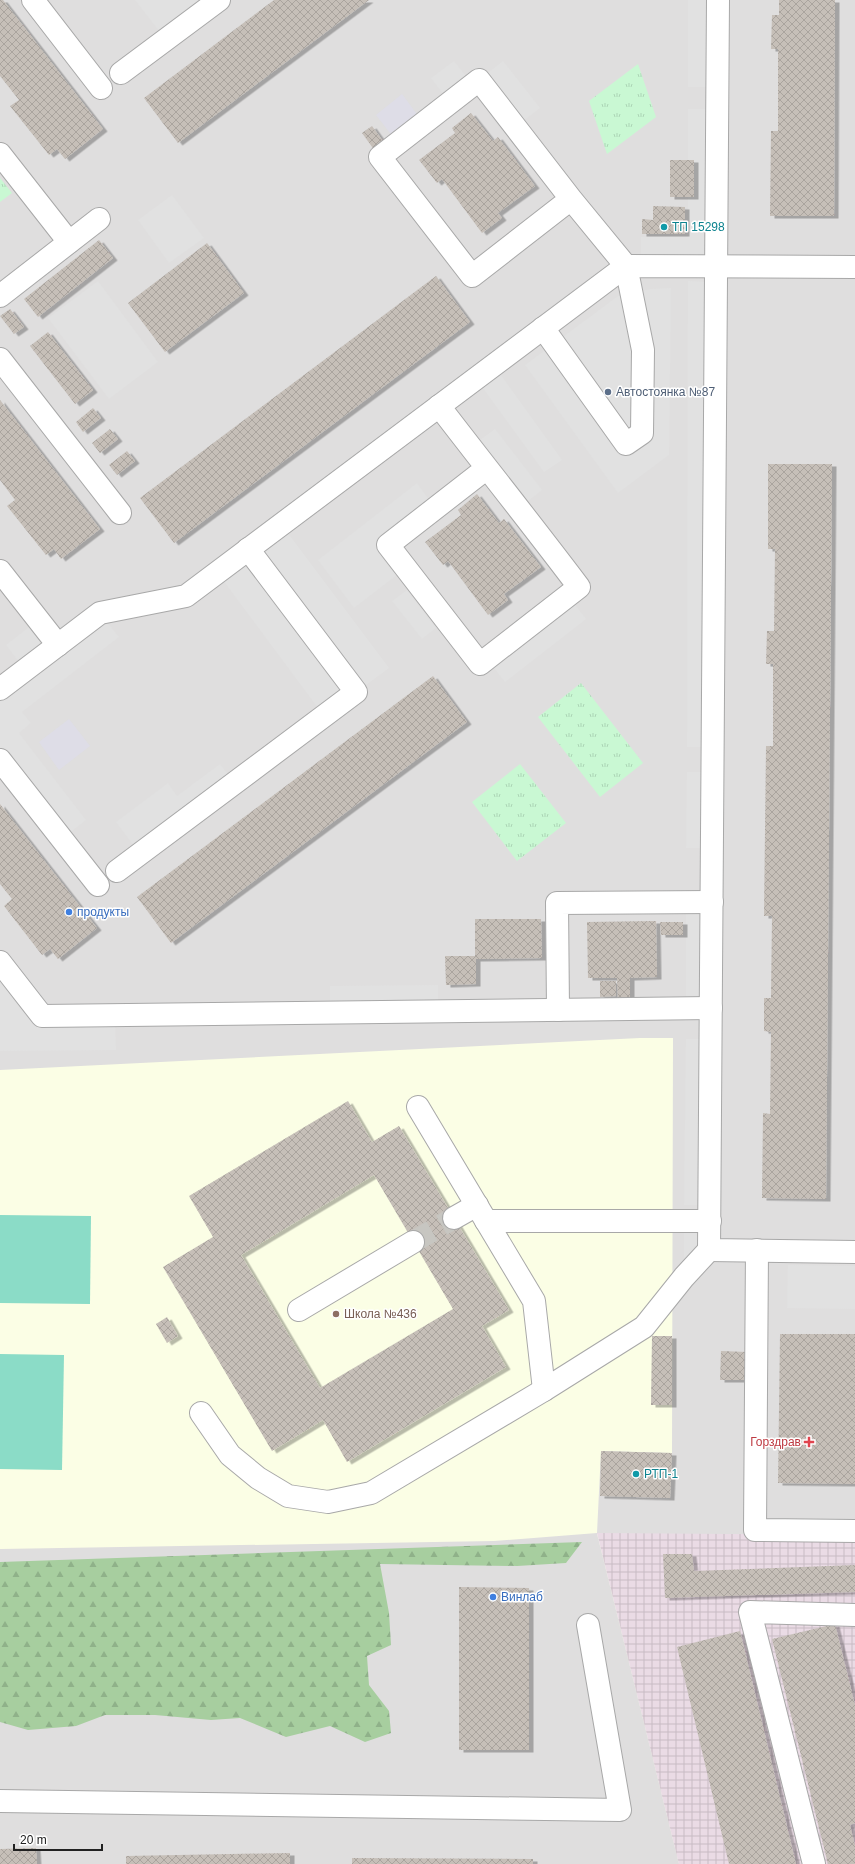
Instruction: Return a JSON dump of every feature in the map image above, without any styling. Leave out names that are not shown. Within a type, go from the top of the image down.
[{"type":"lane","points":[[33,0],[101,88]]},
{"type":"lane","points":[[121,73],[219,0]]},
{"type":"lane","points":[[201,1413],[230,1455],[258,1478],[288,1496],[328,1502],[371,1493],[544,1390],[644,1327],[684,1277],[709,1250],[718,0]]},
{"type":"lane","points":[[543,328],[626,444],[642,433],[643,350],[626,266],[571,199],[479,80],[380,157],[472,276],[571,199]]},
{"type":"lane","points":[[0,154],[69,242]]},
{"type":"lane","points":[[0,296],[99,218]]},
{"type":"lane","points":[[0,689],[100,612],[186,596],[626,266],[855,268]]},
{"type":"lane","points":[[0,359],[120,513]]},
{"type":"lane","points":[[439,406],[487,468],[579,587],[480,664],[388,545],[487,468]]},
{"type":"lane","points":[[118,871],[356,692],[248,549]]},
{"type":"lane","points":[[0,571],[58,645]]},
{"type":"lane","points":[[0,760],[98,885]]},
{"type":"lane","points":[[558,1010],[557,903],[712,902]]},
{"type":"lane","points":[[0,962],[42,1016],[711,1008]]},
{"type":"lane","points":[[418,1107],[534,1302],[544,1390]]},
{"type":"lane","points":[[454,1218],[481,1213],[710,1222]]},
{"type":"lane","points":[[299,1310],[413,1242]]},
{"type":"lane","points":[[709,1250],[855,1252]]},
{"type":"lane","points":[[757,1250],[755,1530],[855,1531]]},
{"type":"lane","points":[[814,1864],[750,1612],[855,1615]]},
{"type":"lane","points":[[0,1801],[620,1810],[588,1626]]},
{"type":"shaded area","points":[[0,0],[855,0],[855,1535],[597,1534],[679,1864],[0,1864]]},
{"type":"shaded area","points":[[135,0],[219,0],[166,40]]},
{"type":"shaded area","points":[[688,0],[718,0],[717,87],[688,87]]},
{"type":"shaded area","points":[[454,61],[473,85],[450,103],[431,78]]},
{"type":"shaded area","points":[[503,61],[540,108],[515,127],[479,80]]},
{"type":"shaded area","points":[[402,94],[419,117],[393,137],[376,115]]},
{"type":"shaded area","points":[[688,109],[717,109],[717,267],[641,266],[641,237],[688,237]]},
{"type":"shaded area","points":[[172,195],[204,238],[169,263],[138,220]]},
{"type":"shaded area","points":[[98,281],[158,362],[109,399],[48,318]]},
{"type":"shaded area","points":[[688,281],[708,282],[705,747],[687,747]]},
{"type":"shaded area","name":"Автостоянка №87","points":[[671,288],[669,455],[618,493],[525,365],[618,296],[651,289]]},
{"type":"shaded area","points":[[498,371],[562,460],[544,472],[480,384]]},
{"type":"shaded area","points":[[495,429],[542,490],[528,501],[480,440]]},
{"type":"shaded area","points":[[417,483],[435,508],[388,545],[406,568],[354,608],[318,560]]},
{"type":"shaded area","points":[[281,524],[389,668],[324,716],[217,572]]},
{"type":"shaded area","points":[[407,590],[436,628],[422,639],[392,601]]},
{"type":"shaded area","points":[[572,601],[586,619],[505,682],[491,664]]},
{"type":"shaded area","points":[[100,613],[119,637],[22,712],[31,723],[19,733],[86,820],[62,839],[0,760],[0,689],[25,670],[6,645],[38,620],[57,645]]},
{"type":"shaded area","points":[[69,719],[90,746],[59,770],[39,742]]},
{"type":"shaded area","points":[[220,764],[235,783],[140,854],[116,822],[168,783],[177,796]]},
{"type":"shaded area","points":[[687,772],[706,772],[705,848],[686,848]]},
{"type":"shaded area","points":[[686,909],[703,910],[703,1003],[686,1003]]},
{"type":"shaded area","points":[[0,962],[42,1016],[115,1015],[116,1050],[0,1051]]},
{"type":"shaded area","points":[[438,985],[438,1011],[330,1013],[330,986]]},
{"type":"shaded area","name":"Школа №436","points":[[640,1038],[673,1038],[672,1453],[601,1451],[597,1533],[494,1541],[0,1549],[0,1070]]},
{"type":"shaded area","points":[[686,1039],[703,1039],[702,1205],[684,1205]]},
{"type":"shaded area","points":[[684,1233],[701,1233],[701,1277],[684,1277]]},
{"type":"shaded area","points":[[788,1265],[855,1266],[855,1309],[787,1308]]},
{"type":"shaded area","points":[[597,1533],[855,1535],[855,1864],[679,1864]]},
{"type":"green space","points":[[638,64],[656,117],[607,154],[589,101]]},
{"type":"green space","points":[[0,178],[12,193],[0,202]]},
{"type":"green space","points":[[581,683],[643,763],[600,797],[538,717]]},
{"type":"green space","points":[[520,764],[566,823],[517,861],[472,802]]},
{"type":"green space","points":[[0,1215],[91,1216],[90,1304],[0,1303]]},
{"type":"green space","points":[[0,1354],[64,1355],[62,1470],[0,1469]]},
{"type":"green space","points":[[582,1542],[566,1563],[517,1566],[380,1564],[389,1613],[391,1645],[367,1656],[369,1685],[389,1711],[391,1733],[365,1742],[330,1726],[286,1737],[240,1718],[211,1720],[155,1715],[105,1715],[76,1726],[28,1730],[0,1722],[0,1562]]},
{"type":"building","points":[[0,0],[3,0],[103,129],[65,159],[57,149],[49,155],[10,106],[19,100],[0,76]]},
{"type":"building","points":[[274,0],[369,0],[178,143],[144,98]]},
{"type":"building","points":[[779,0],[835,0],[834,216],[770,216],[771,131],[778,131],[778,49],[771,49],[772,15],[779,15]]},
{"type":"building","points":[[471,113],[493,141],[498,137],[535,186],[498,213],[502,218],[482,233],[442,179],[437,183],[419,160],[455,133],[452,128]]},
{"type":"building","points":[[372,126],[385,144],[375,151],[362,133]]},
{"type":"building","points":[[670,160],[694,160],[694,197],[670,197]]},
{"type":"building","name":"ТП 15298","points":[[653,206],[685,207],[685,234],[642,234],[642,219],[653,220]]},
{"type":"building","points":[[99,240],[113,258],[38,317],[24,299]]},
{"type":"building","points":[[207,243],[244,293],[165,352],[128,303]]},
{"type":"building","points":[[436,276],[470,322],[174,543],[140,498]]},
{"type":"building","points":[[10,309],[24,327],[14,334],[0,316]]},
{"type":"building","points":[[48,332],[93,390],[75,404],[30,346]]},
{"type":"building","points":[[0,400],[100,529],[61,559],[54,549],[46,555],[7,506],[15,500],[0,480]]},
{"type":"building","points":[[93,408],[101,418],[83,432],[76,422]]},
{"type":"building","points":[[110,429],[118,439],[100,453],[92,443]]},
{"type":"building","points":[[127,451],[135,461],[117,475],[109,465]]},
{"type":"building","points":[[768,464],[832,464],[826,1199],[762,1198],[763,1113],[770,1114],[771,1032],[764,1031],[764,998],[771,998],[772,916],[764,916],[766,746],[773,746],[773,664],[766,664],[767,631],[774,631],[775,549],[768,549]]},
{"type":"building","points":[[477,494],[499,523],[504,519],[541,567],[504,594],[508,600],[488,615],[448,561],[443,565],[425,542],[461,515],[458,510]]},
{"type":"building","points":[[433,676],[467,722],[171,943],[137,897]]},
{"type":"building","points":[[0,804],[97,928],[58,959],[50,949],[42,955],[4,906],[12,899],[0,884]]},
{"type":"building","points":[[475,919],[541,919],[542,958],[476,959],[476,984],[446,985],[445,956],[475,956]]},
{"type":"building","points":[[656,921],[657,977],[630,978],[630,1001],[618,1001],[617,978],[588,978],[587,922]]},
{"type":"building","points":[[660,922],[683,922],[683,935],[661,935]]},
{"type":"building","points":[[600,981],[616,981],[616,996],[600,997]]},
{"type":"building","points":[[348,1101],[372,1142],[399,1126],[509,1310],[482,1326],[506,1367],[347,1462],[323,1420],[272,1451],[163,1267],[213,1237],[189,1196]],"holes":[[[374,1175],[453,1309],[320,1388],[241,1255]]]},
{"type":"building","points":[[167,1317],[178,1336],[167,1343],[156,1324]]},
{"type":"building","points":[[780,1334],[855,1334],[855,1484],[778,1483]]},
{"type":"building","points":[[652,1336],[672,1336],[672,1405],[651,1405]]},
{"type":"building","points":[[721,1351],[747,1352],[747,1380],[720,1380]]},
{"type":"building","name":"РТП-1","points":[[601,1451],[672,1453],[670,1498],[600,1496]]},
{"type":"building","points":[[663,1554],[692,1554],[694,1571],[855,1565],[855,1592],[665,1598]]},
{"type":"building","points":[[459,1587],[529,1588],[529,1750],[459,1750]]},
{"type":"building","points":[[835,1624],[855,1705],[855,1823],[850,1825],[855,1846],[855,1864],[828,1864],[772,1639]]},
{"type":"building","points":[[740,1631],[796,1864],[729,1864],[677,1647]]},
{"type":"building","points":[[36,1848],[37,1864],[0,1864],[0,1849]]},
{"type":"building","points":[[290,1853],[290,1864],[126,1864],[126,1856]]},
{"type":"building","points":[[352,1858],[533,1859],[533,1864],[352,1864]]},
{"type":"tunnel","points":[[413,1242],[454,1218]]},
{"type":"place","name":"ТП 15298","points":[[664,227]]},
{"type":"place","name":"Автостоянка №87","points":[[608,392]]},
{"type":"place","name":"продукты","points":[[69,912]]},
{"type":"place","name":"Школа №436","points":[[336,1314]]},
{"type":"place","name":"Горздрав","points":[[809,1442]]},
{"type":"place","name":"РТП-1","points":[[636,1474]]},
{"type":"place","name":"Винлаб","points":[[493,1597]]}]
